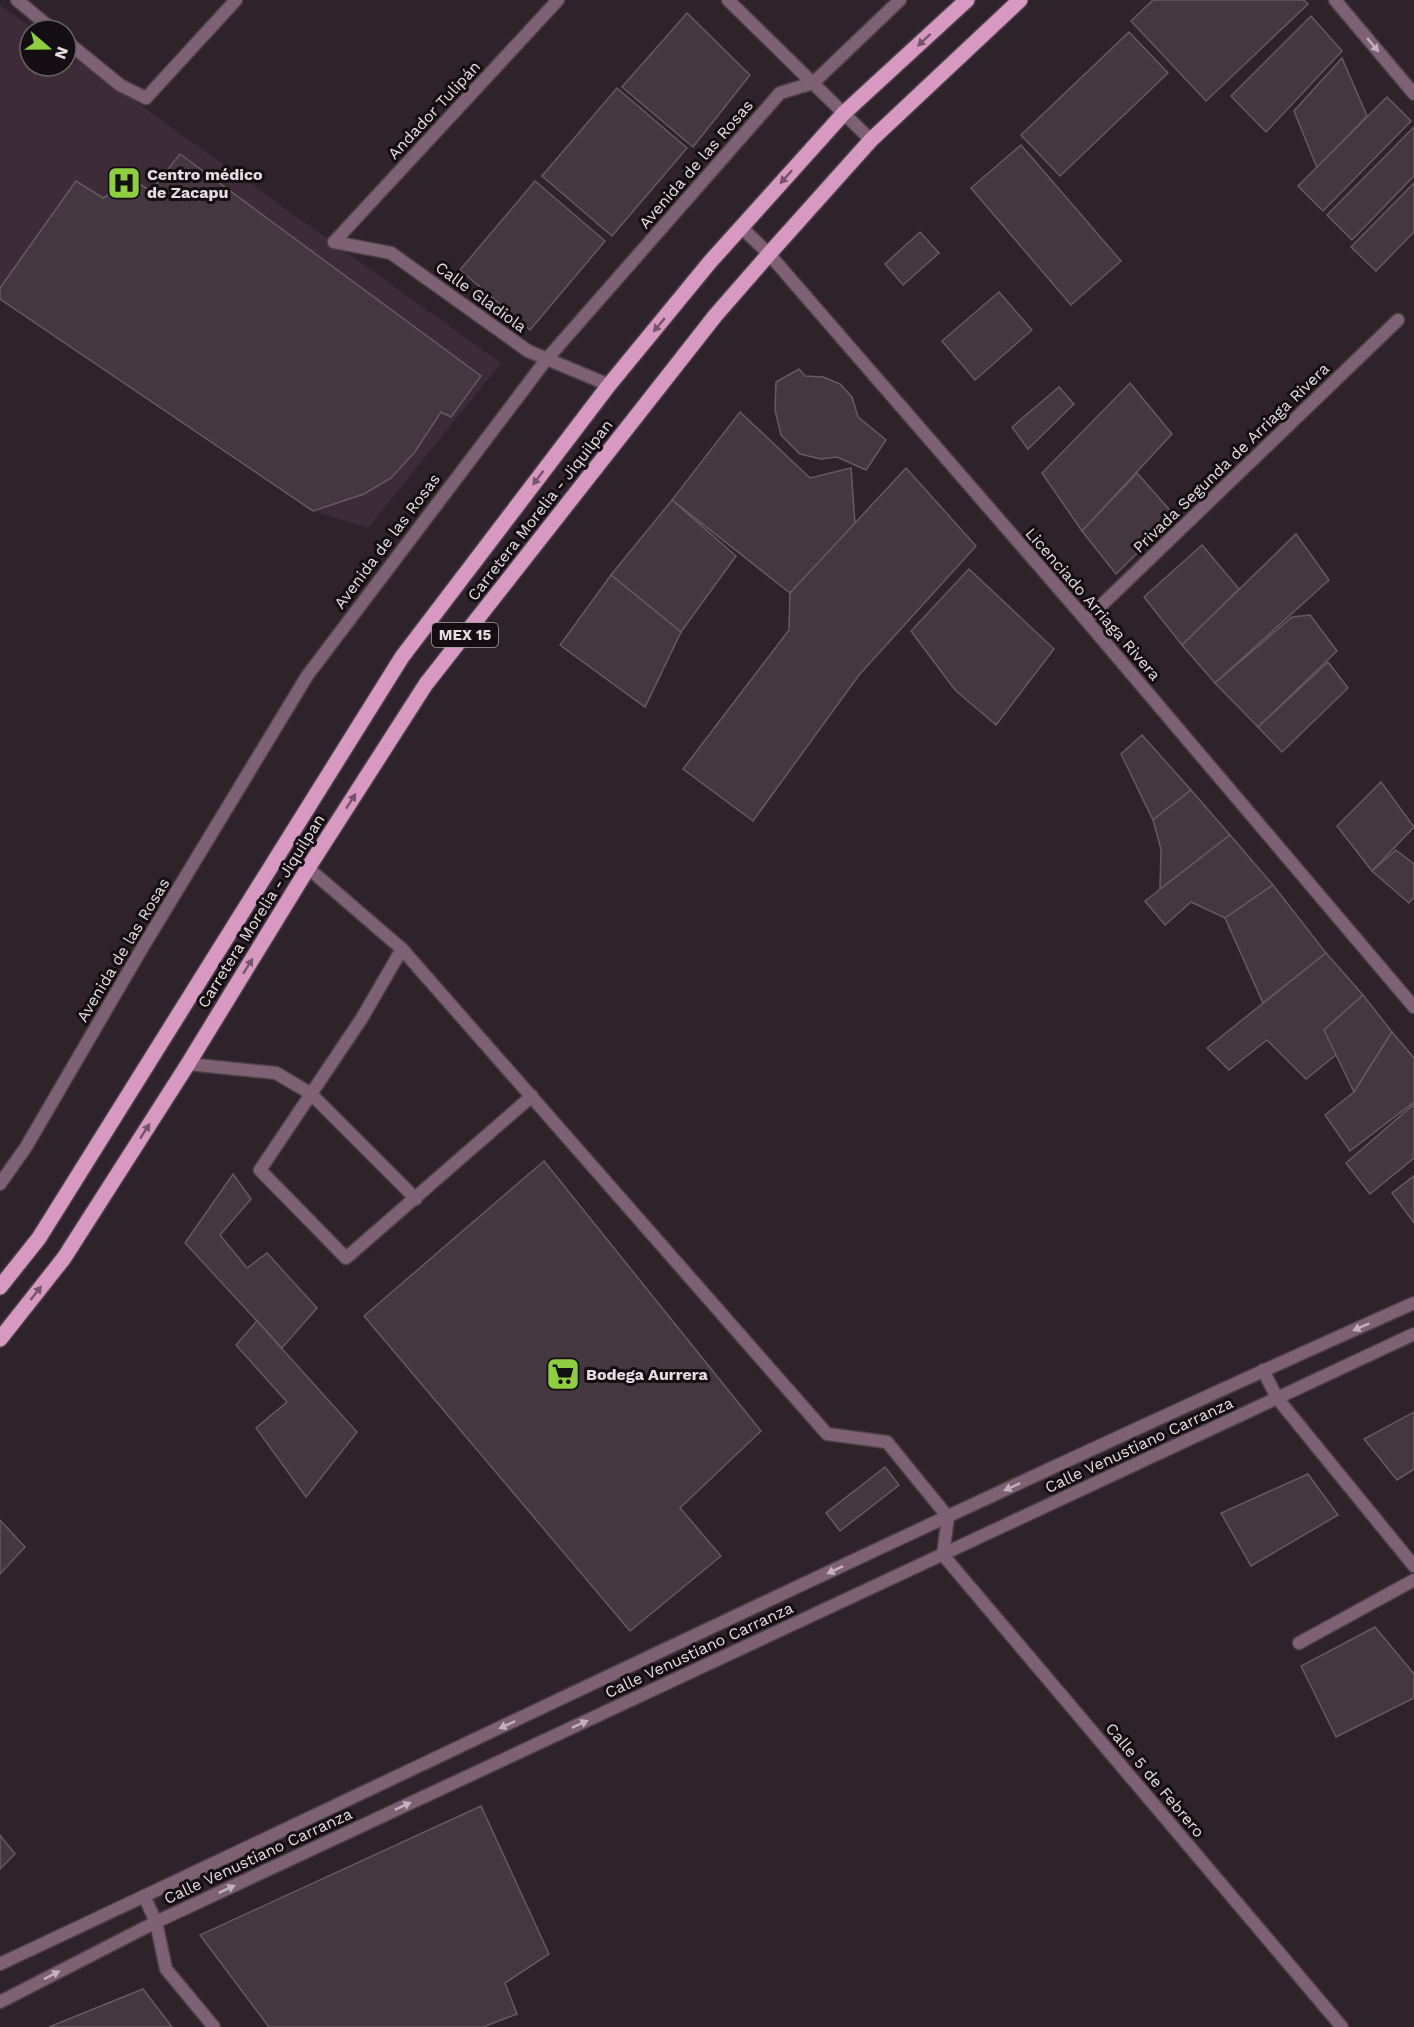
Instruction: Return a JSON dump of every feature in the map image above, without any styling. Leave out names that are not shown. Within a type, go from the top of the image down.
[{"type":"main road","name":"Carretera Morelia - Jiquilpan","points":[[0,1287],[39,1238],[402,657],[609,385],[741,227],[844,113],[967,0]]},
{"type":"main road","name":"Carretera Morelia - Jiquilpan","points":[[0,1339],[64,1258],[426,684],[715,316],[871,140],[1020,0]]},
{"type":"street","points":[[17,0],[39,18]]},
{"type":"street","points":[[78,50],[120,85],[146,98],[236,0]]},
{"type":"street","name":"Andador Tulipán","points":[[334,242],[558,0]]},
{"type":"street","points":[[728,0],[871,140]]},
{"type":"street","name":"Avenida de las Rosas","points":[[0,1184],[26,1147],[141,950],[307,676],[546,360],[780,93],[813,82],[900,0]]},
{"type":"street","points":[[1335,0],[1414,94]]},
{"type":"street","name":"Licenciado Arriaga Rivera","points":[[741,227],[769,254],[1086,620],[1414,1007]]},
{"type":"street","name":"Calle Gladiola","points":[[334,242],[391,253],[528,351],[609,385]]},
{"type":"street","name":"Privada Segunda de Arriaga Rivera","points":[[1086,620],[1398,320]]},
{"type":"street","points":[[308,868],[402,949],[827,1434],[887,1442],[948,1517],[943,1555]]},
{"type":"street","points":[[402,949],[362,1018],[260,1170],[346,1258],[532,1096]]},
{"type":"street","points":[[188,1064],[276,1073],[310,1093],[416,1199]]},
{"type":"street","name":"Calle Venustiano Carranza","points":[[0,1964],[948,1517],[1263,1370],[1414,1303]]},
{"type":"street","name":"Calle Venustiano Carranza","points":[[0,2002],[156,1922],[1414,1334]]},
{"type":"street","points":[[1263,1370],[1277,1398],[1414,1566]]},
{"type":"street","name":"Calle 5 de Febrero","points":[[943,1555],[1342,2027]]},
{"type":"street","points":[[1299,1642],[1414,1580]]},
{"type":"street","points":[[144,1896],[156,1922],[166,1970],[214,2027]]},
{"type":"shaded area","name":"Centro médico de Zacapu","points":[[0,5],[18,18],[18,78],[78,78],[78,61],[501,363],[368,528],[313,511],[0,299]]},
{"type":"building","points":[[1153,0],[1304,0],[1308,4],[1206,101],[1131,21]]},
{"type":"building","points":[[687,13],[750,75],[693,147],[622,87]]},
{"type":"building","points":[[1311,16],[1342,51],[1266,132],[1231,96]]},
{"type":"building","points":[[1129,32],[1168,73],[1060,176],[1021,135]]},
{"type":"building","points":[[1342,58],[1367,116],[1317,168],[1294,111]]},
{"type":"building","points":[[617,88],[687,148],[612,236],[542,176]]},
{"type":"building","points":[[1387,97],[1411,121],[1323,211],[1298,186]]},
{"type":"building","points":[[1414,127],[1414,176],[1352,240],[1327,215]]},
{"type":"building","points":[[1021,145],[1121,261],[1071,305],[971,188]]},
{"type":"building","name":"Centro médico de Zacapu","points":[[180,154],[481,376],[451,417],[441,412],[414,453],[391,478],[364,494],[313,511],[0,299],[0,288],[76,181],[103,198],[129,184],[141,185],[151,191]]},
{"type":"building","points":[[535,181],[605,241],[530,330],[460,270]]},
{"type":"building","points":[[1414,183],[1414,232],[1376,271],[1351,247]]},
{"type":"building","points":[[920,232],[939,253],[903,285],[885,264]]},
{"type":"building","points":[[999,292],[1032,330],[975,380],[942,341]]},
{"type":"building","points":[[799,369],[805,376],[823,377],[840,384],[852,397],[858,417],[886,440],[866,470],[837,457],[821,459],[800,454],[781,435],[775,410],[776,382]]},
{"type":"building","points":[[1130,383],[1172,434],[1082,531],[1042,473]]},
{"type":"building","points":[[1059,387],[1074,404],[1028,449],[1012,427]]},
{"type":"building","points":[[740,412],[810,478],[851,468],[855,524],[790,593],[672,500]]},
{"type":"building","points":[[906,468],[976,546],[859,675],[753,821],[683,769],[789,630],[790,593]]},
{"type":"building","points":[[1137,473],[1175,516],[1116,574],[1082,531]]},
{"type":"building","points":[[672,500],[736,556],[681,632],[611,575]]},
{"type":"building","points":[[1296,534],[1329,580],[1215,683],[1182,645]]},
{"type":"building","points":[[1202,545],[1239,589],[1182,645],[1144,597]]},
{"type":"building","points":[[969,569],[1054,649],[996,725],[955,690],[911,631]]},
{"type":"building","points":[[611,575],[681,632],[645,707],[560,645]]},
{"type":"building","points":[[1310,615],[1337,651],[1258,727],[1215,683],[1292,617]]},
{"type":"building","points":[[1328,662],[1348,688],[1282,752],[1258,727]]},
{"type":"building","points":[[1142,735],[1191,790],[1153,820],[1121,754]]},
{"type":"building","points":[[1381,782],[1414,827],[1372,871],[1337,826]]},
{"type":"building","points":[[1191,790],[1230,835],[1160,889],[1161,849],[1153,820]]},
{"type":"building","points":[[1230,835],[1273,885],[1225,918],[1191,902],[1165,925],[1145,901]]},
{"type":"building","points":[[1396,850],[1414,864],[1414,897],[1409,903],[1372,871]]},
{"type":"building","points":[[1273,885],[1326,953],[1263,1003],[1225,918]]},
{"type":"building","points":[[1326,953],[1363,995],[1324,1030],[1337,1054],[1306,1079],[1267,1040],[1229,1070],[1207,1048]]},
{"type":"building","points":[[1363,995],[1392,1032],[1354,1092],[1324,1030]]},
{"type":"building","points":[[1392,1032],[1414,1058],[1414,1102],[1350,1151],[1325,1115],[1354,1092]]},
{"type":"building","points":[[1414,1104],[1414,1158],[1370,1194],[1346,1163]]},
{"type":"building","name":"Bodega Aurrera","points":[[544,1161],[761,1431],[680,1508],[721,1556],[630,1631],[364,1316]]},
{"type":"building","points":[[233,1174],[251,1199],[220,1235],[247,1268],[267,1253],[317,1308],[282,1348],[185,1243]]},
{"type":"building","points":[[1414,1176],[1414,1223],[1392,1193]]},
{"type":"building","points":[[257,1321],[357,1432],[306,1497],[256,1428],[287,1402],[236,1345]]},
{"type":"building","points":[[1414,1412],[1414,1469],[1397,1480],[1364,1439]]},
{"type":"building","points":[[885,1467],[899,1485],[840,1531],[826,1513]]},
{"type":"building","points":[[1308,1474],[1338,1515],[1251,1566],[1221,1513]]},
{"type":"building","points":[[0,1520],[25,1547],[0,1574]]},
{"type":"building","points":[[1375,1627],[1414,1674],[1414,1698],[1336,1737],[1301,1666]]},
{"type":"building","points":[[481,1806],[549,1954],[505,1983],[517,2014],[483,2027],[269,2027],[200,1935]]},
{"type":"building","points":[[0,1835],[15,1854],[0,1869]]},
{"type":"building","points":[[143,1989],[172,2027],[49,2027]]},
{"type":"place","name":"Centro médico de Zacapu","points":[[124,183]]},
{"type":"place","name":"Bodega Aurrera","points":[[563,1374]]}]
